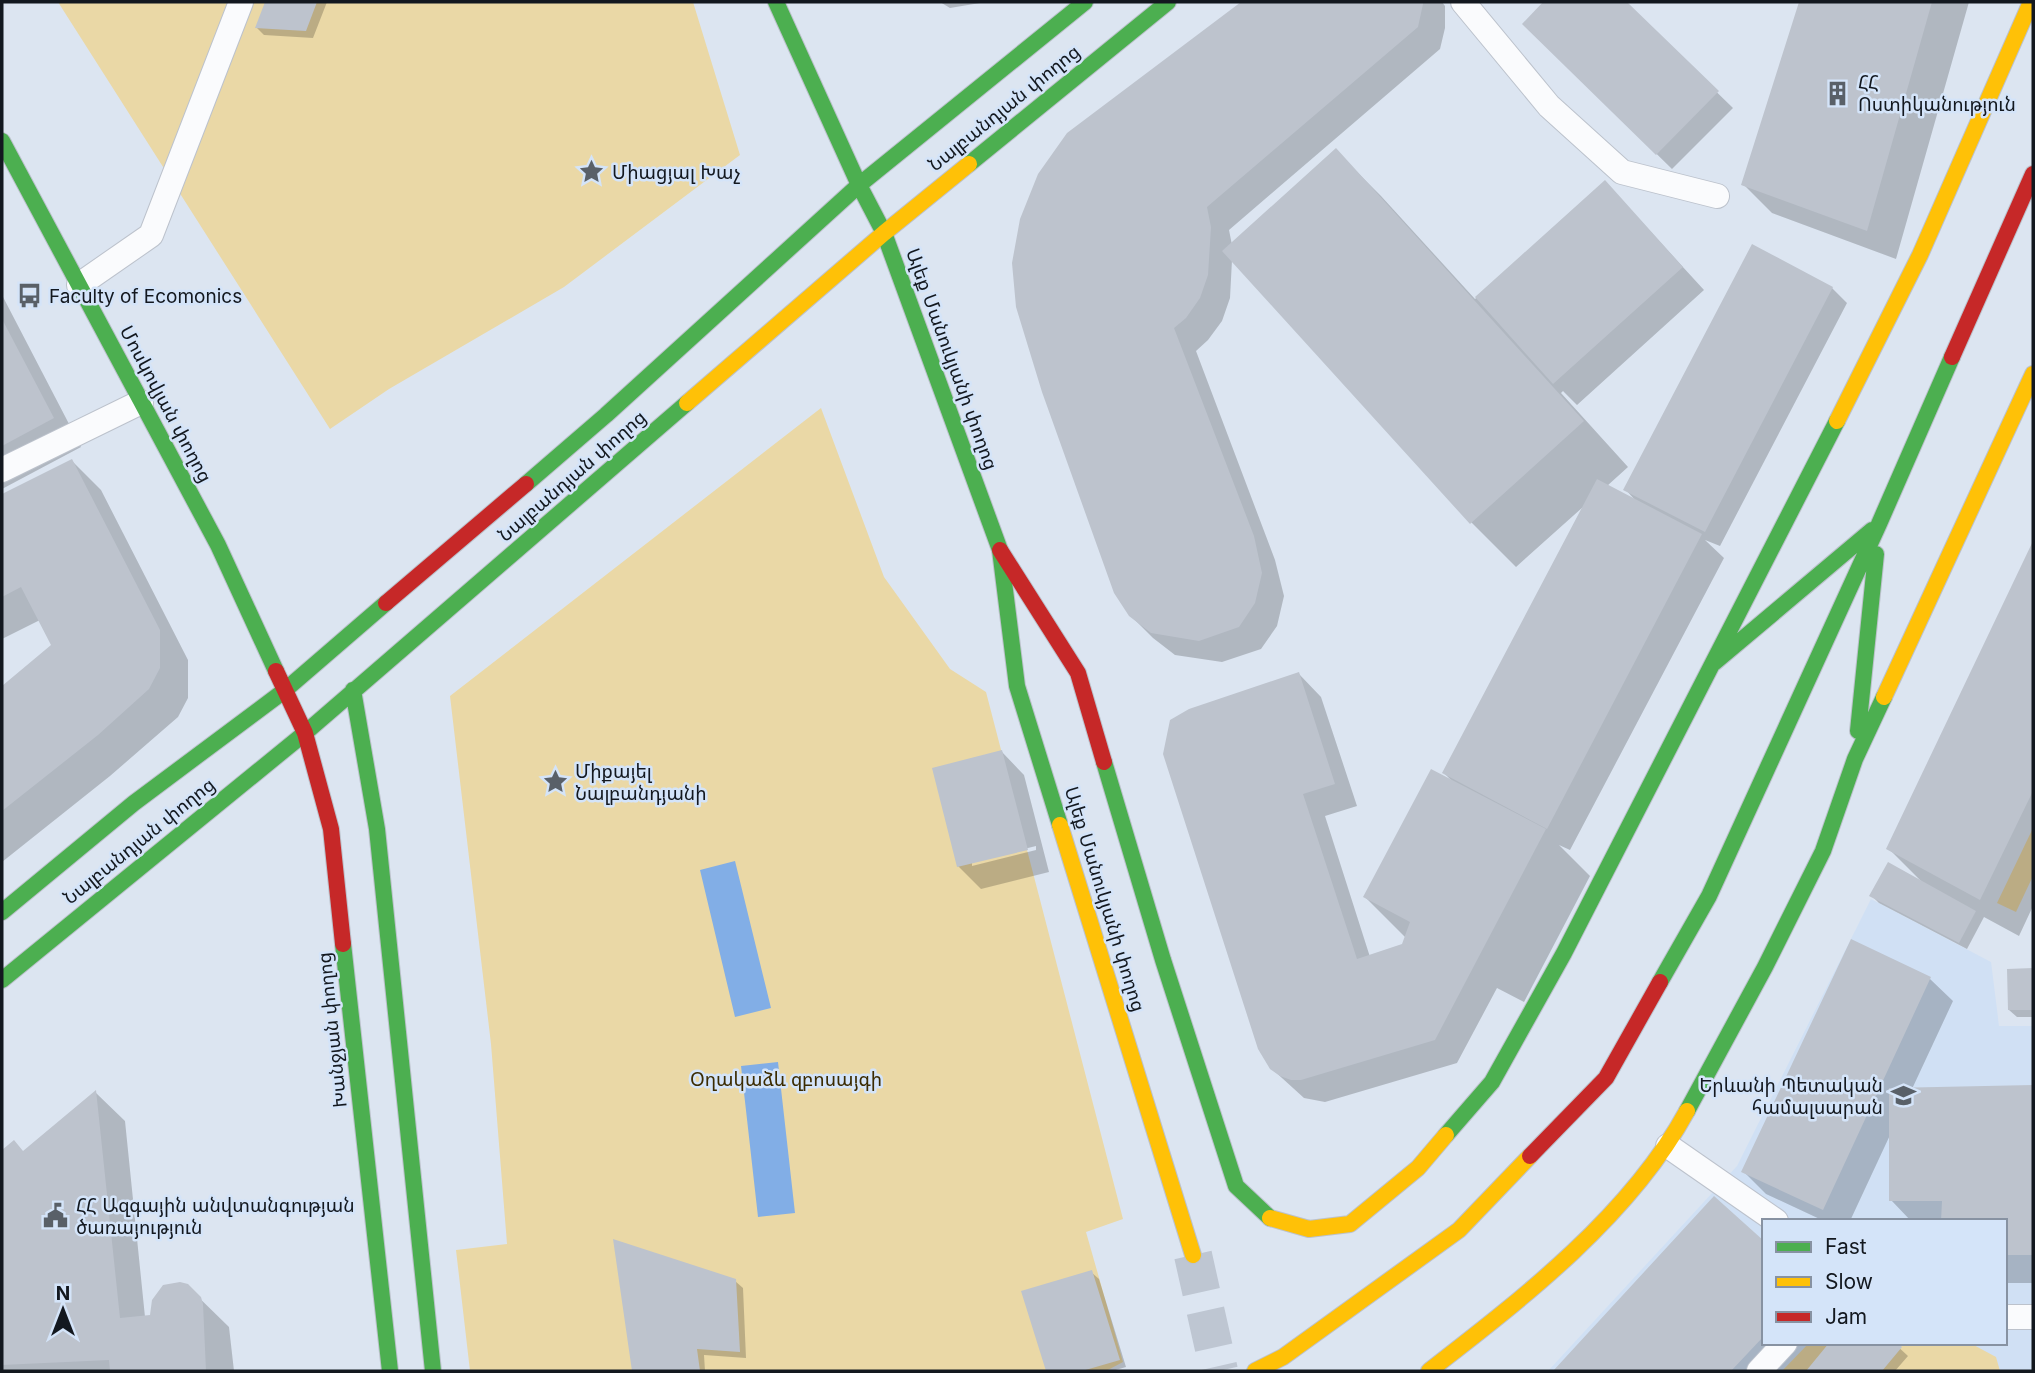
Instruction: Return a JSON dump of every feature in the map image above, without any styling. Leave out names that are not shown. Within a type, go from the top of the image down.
[{"type":"main road","name":"Ալեք Մանուկյանի փողոց","points":[[776,2],[859,185],[884,233],[1000,550],[1078,673],[1163,960],[1227,1162],[1236,1186],[1271,1219],[1309,1229],[1350,1224],[1418,1168],[1492,1082],[1564,953],[1714,663]]},
{"type":"main road","name":"Նալբանդյան փողոց","points":[[2,912],[134,803],[284,691],[606,415],[859,185],[1085,2]]},
{"type":"main road","name":"Նալբանդյան փողոց","points":[[2,980],[426,631],[884,233],[1168,2]]},
{"type":"main road","points":[[1714,663],[1920,255],[2031,2]]},
{"type":"main road","name":"Մոսկովյան փողոց","points":[[2,141],[218,545],[284,691]]},
{"type":"main road","points":[[1255,1371],[1283,1357],[1459,1230],[1606,1078],[1709,896],[2033,174]]},
{"type":"main road","points":[[1429,1371],[1495,1320],[1587,1240],[1668,1146],[1823,851],[1855,759],[2033,374]]},
{"type":"main road","points":[[1714,663],[1878,524]]},
{"type":"main road","points":[[1855,759],[1878,524]]},
{"type":"main road","name":"Ալեք Մանուկյանի փողոց","points":[[1000,550],[1017,686],[1193,1255]]},
{"type":"main road","points":[[354,690],[377,830],[433,1371]]},
{"type":"main road","name":"Խանջյան փողոց","points":[[284,691],[305,733],[331,830],[390,1371]]},
{"type":"lane","points":[[79,285],[151,235],[241,2]]},
{"type":"lane","points":[[1463,2],[1549,106],[1622,172],[1717,196]]},
{"type":"lane","points":[[2,470],[141,402]]},
{"type":"lane","points":[[1668,1146],[1773,1219]]},
{"type":"lane","points":[[2007,1317],[2033,1317]]},
{"type":"lane","points":[[1759,1371],[1783,1345]]},
{"type":"shaded area","name":"Երևանի Պետական համալսարան","points":[[1871,899],[1991,962],[1999,1026],[2033,1026],[2033,1371],[1548,1371],[1737,1166]]},
{"type":"green space","points":[[58,2],[693,2],[740,155],[564,287],[389,389],[330,429]]},
{"type":"green space","name":"Օղակաձև զբոսայգի","points":[[821,408],[884,577],[950,669],[986,692],[1123,1219],[1086,1232],[1123,1362],[1106,1371],[470,1371],[456,1250],[507,1244],[491,1044],[450,696]]},
{"type":"green space","points":[[2033,828],[2033,876],[2016,912],[1997,903]]},
{"type":"green space","points":[[1807,1345],[1974,1345],[1996,1357],[2000,1371],[1782,1371]]},
{"type":"water","points":[[735,861],[771,1008],[735,1017],[700,870]]},
{"type":"water","points":[[778,1062],[795,1213],[758,1217],[741,1066]]},
{"type":"building","points":[[265,2],[317,2],[306,31],[255,28]]},
{"type":"building","points":[[1241,2],[1423,4],[1418,27],[1207,207],[1211,227],[1208,275],[1200,298],[1186,318],[1174,328],[1254,536],[1262,573],[1255,603],[1239,627],[1199,641],[1151,633],[1129,616],[1114,593],[1042,392],[1016,307],[1012,263],[1020,219],[1038,174],[1067,133]]},
{"type":"building","points":[[1543,2],[1627,2],[1719,91],[1656,155],[1522,24]]},
{"type":"building","name":"ՀՀ Ոստիկանություն","points":[[1799,2],[1932,2],[1867,231],[1741,185]]},
{"type":"building","points":[[1336,148],[1584,421],[1470,524],[1222,251]]},
{"type":"building","points":[[1605,180],[1683,267],[1553,384],[1475,297]]},
{"type":"building","points":[[1752,244],[1833,287],[1705,532],[1623,490]]},
{"type":"building","points":[[2,319],[54,418],[2,446]]},
{"type":"building","points":[[72,459],[160,630],[160,668],[149,689],[98,735],[2,811],[2,686],[51,645],[21,587],[2,597],[2,494]]},
{"type":"building","points":[[1597,479],[1702,534],[1547,829],[1442,773]]},
{"type":"building","points":[[2033,541],[2033,791],[1980,900],[1886,849]]},
{"type":"building","points":[[1299,672],[1335,784],[1303,794],[1357,959],[1402,944],[1410,922],[1363,897],[1431,769],[1546,829],[1435,1040],[1301,1080],[1291,1080],[1270,1069],[1258,1049],[1163,754],[1170,720],[1189,709]]},
{"type":"building","points":[[1002,750],[1028,850],[957,867],[932,768]]},
{"type":"building","points":[[1888,862],[1976,911],[1959,943],[1869,896]]},
{"type":"building","points":[[1851,939],[1931,977],[1823,1210],[1741,1172]]},
{"type":"building","points":[[2033,968],[2033,1010],[2008,1010],[2007,969]]},
{"type":"building","points":[[2033,1085],[2033,1255],[2007,1255],[2007,1219],[1941,1219],[1942,1201],[1889,1201],[1889,1088]]},
{"type":"building","name":"ՀՀ Ազգային անվտանգության ծառայություն","points":[[96,1090],[120,1318],[150,1315],[152,1300],[163,1285],[180,1282],[188,1284],[201,1297],[203,1304],[206,1371],[110,1371],[109,1360],[2,1365],[2,1150],[14,1140],[23,1151]]},
{"type":"building","points":[[1714,1196],[1762,1239],[1762,1338],[1731,1371],[1553,1371]]},
{"type":"building","points":[[613,1239],[736,1279],[740,1352],[697,1349],[700,1371],[632,1371]]},
{"type":"building","points":[[1092,1270],[1120,1360],[1082,1371],[1046,1371],[1021,1291]]},
{"type":"building","points":[[1827,1345],[1902,1347],[1882,1371],[1806,1371]]},
{"type":"tunnel","points":[[1193,1255],[1219,1371]]},
{"type":"traffic: fast","points":[[776,2],[859,185],[884,233],[1000,550],[1017,686],[1060,825]]},
{"type":"traffic: fast","points":[[526,484],[606,415],[859,185],[1085,2]]},
{"type":"traffic: fast","points":[[969,164],[1168,2]]},
{"type":"traffic: fast","points":[[2,141],[218,545],[276,671]]},
{"type":"traffic: fast","points":[[1660,982],[1709,896],[1952,357]]},
{"type":"traffic: fast","points":[[2,980],[305,733],[687,403]]},
{"type":"traffic: fast","points":[[1446,1135],[1492,1082],[1564,953],[1837,421]]},
{"type":"traffic: fast","points":[[1714,663],[1872,530]]},
{"type":"traffic: fast","points":[[1858,731],[1876,554]]},
{"type":"traffic: fast","points":[[2,912],[134,803],[284,691],[386,603]]},
{"type":"traffic: fast","points":[[353,690],[377,829],[433,1371]]},
{"type":"traffic: fast","points":[[1687,1111],[1765,967],[1823,851],[1855,759],[1884,697]]},
{"type":"traffic: fast","points":[[1104,762],[1163,960],[1236,1186],[1270,1218]]},
{"type":"traffic: fast","points":[[343,944],[390,1371]]},
{"type":"traffic: slow","points":[[1837,421],[1920,255],[2031,2]]},
{"type":"traffic: slow","points":[[687,403],[884,233],[969,164]]},
{"type":"traffic: slow","points":[[1884,697],[2033,374]]},
{"type":"traffic: slow","points":[[1060,825],[1193,1255]]},
{"type":"traffic: slow","points":[[1429,1371],[1536,1285],[1605,1220],[1636,1186],[1687,1111]]},
{"type":"traffic: slow","points":[[1270,1218],[1309,1229],[1350,1224],[1418,1168],[1446,1135]]},
{"type":"traffic: slow","points":[[1255,1371],[1283,1357],[1459,1230],[1530,1156]]},
{"type":"traffic: jam","points":[[1952,357],[2033,174]]},
{"type":"traffic: jam","points":[[386,603],[526,484]]},
{"type":"traffic: jam","points":[[1000,550],[1078,673],[1104,762]]},
{"type":"traffic: jam","points":[[276,671],[305,733],[331,829],[343,944]]},
{"type":"traffic: jam","points":[[1530,1156],[1606,1078],[1660,982]]},
{"type":"place","name":"ՀՀ Ոստիկանություն","points":[[1838,93]]},
{"type":"place","name":"Միացյալ Խաչ","points":[[592,172]]},
{"type":"place","name":"Faculty of Ecomonics","points":[[29,296]]},
{"type":"place","name":"Միքայել Նալբանդյանի","points":[[555,782]]},
{"type":"place","name":"Երևանի Պետական համալսարան","points":[[1903,1096]]},
{"type":"place","name":"ՀՀ Ազգային անվտանգության ծառայություն","points":[[56,1216]]}]
